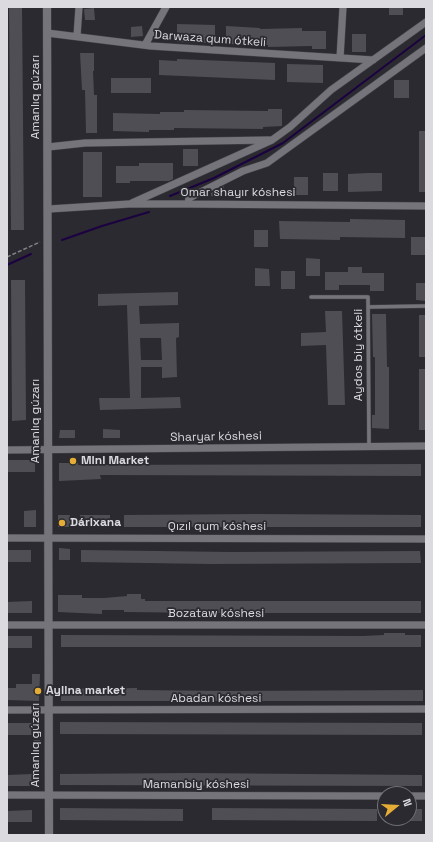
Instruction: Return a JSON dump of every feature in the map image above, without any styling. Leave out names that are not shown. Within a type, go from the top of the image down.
[{"type":"street","name":"Amanlıq gúzarı","points":[[47,7],[49,209],[47,538],[49,625],[49,835]]},
{"type":"street","points":[[76,36],[79,7]]},
{"type":"street","points":[[145,45],[166,7]]},
{"type":"street","points":[[340,58],[343,7]]},
{"type":"street","points":[[130,204],[272,140],[331,90],[426,22]]},
{"type":"street","name":"Darwaza qum ótkeli","points":[[48,33],[145,45],[373,60]]},
{"type":"street","points":[[188,204],[189,198],[243,171],[267,163],[426,48]]},
{"type":"street","points":[[48,147],[85,143],[272,140]]},
{"type":"street","name":"Omar shayır kóshesi","points":[[49,209],[130,204],[426,206]]},
{"type":"street","name":"Sharyar kóshesi","points":[[7,450],[426,446]]},
{"type":"street","name":"Qızıl qum kóshesi","points":[[7,538],[426,539]]},
{"type":"street","name":"Bozataw kóshesi","points":[[7,624],[426,625]]},
{"type":"street","name":"Abadan kóshesi","points":[[7,710],[426,709]]},
{"type":"street","name":"Mamanbiy kóshesi","points":[[7,795],[377,796]]},
{"type":"lane","name":"Aydos biy ótkeli","points":[[311,297],[368,297],[369,446]]},
{"type":"lane","points":[[368,307],[426,306]]},
{"type":"path","points":[[7,257],[40,242]]},
{"type":"building","points":[[9,7],[22,7],[24,230],[11,230]]},
{"type":"building","points":[[389,7],[403,7],[403,15],[389,15]]},
{"type":"building","points":[[94,8],[95,20],[85,20],[84,9]]},
{"type":"building","points":[[177,24],[215,25],[215,43],[177,42]]},
{"type":"building","points":[[142,26],[143,36],[131,37],[131,27]]},
{"type":"building","points":[[226,26],[260,29],[302,28],[302,31],[326,31],[326,49],[312,49],[312,46],[268,47],[268,45],[226,44]]},
{"type":"building","points":[[352,34],[366,34],[366,52],[352,52]]},
{"type":"building","points":[[80,53],[94,53],[93,71],[94,95],[97,95],[97,133],[86,133],[85,90],[82,90]]},
{"type":"building","points":[[177,59],[275,63],[275,80],[159,75],[159,60],[177,61]]},
{"type":"building","points":[[287,64],[323,65],[323,83],[287,82]]},
{"type":"building","points":[[111,78],[151,78],[151,93],[111,93]]},
{"type":"building","points":[[394,80],[409,80],[409,98],[394,98]]},
{"type":"building","points":[[268,109],[282,109],[282,126],[263,127],[263,129],[174,128],[174,130],[149,130],[149,132],[113,131],[113,113],[160,114],[160,112],[184,112],[184,110],[268,111]]},
{"type":"building","points":[[419,131],[426,131],[426,192],[419,192]]},
{"type":"building","points":[[183,149],[198,149],[198,166],[183,166]]},
{"type":"building","points":[[83,152],[102,152],[102,197],[83,197]]},
{"type":"building","points":[[139,163],[173,163],[173,179],[169,181],[130,181],[130,183],[116,183],[116,166],[139,166]]},
{"type":"building","points":[[323,173],[338,173],[338,191],[323,191]]},
{"type":"building","points":[[382,173],[382,191],[348,192],[348,174]]},
{"type":"building","points":[[294,177],[308,177],[308,195],[294,195]]},
{"type":"building","points":[[224,186],[223,197],[211,196],[211,193]]},
{"type":"building","points":[[350,219],[405,220],[405,238],[340,237],[340,240],[280,239],[279,221],[350,222]]},
{"type":"building","points":[[254,230],[268,230],[268,247],[254,247]]},
{"type":"building","points":[[411,237],[425,237],[425,255],[411,255]]},
{"type":"building","points":[[306,258],[320,259],[320,276],[306,276]]},
{"type":"building","points":[[348,267],[362,267],[362,273],[384,273],[384,291],[370,291],[370,285],[339,285],[339,290],[325,290],[325,272],[348,272]]},
{"type":"building","points":[[255,268],[269,269],[270,286],[255,286]]},
{"type":"building","points":[[281,271],[295,271],[295,289],[281,289]]},
{"type":"building","points":[[11,280],[25,280],[26,420],[12,421]]},
{"type":"building","points":[[416,283],[426,283],[426,301],[416,300]]},
{"type":"building","points":[[178,292],[178,305],[139,306],[140,324],[179,323],[179,337],[176,338],[177,377],[162,378],[162,367],[141,367],[141,398],[180,397],[181,408],[100,410],[99,398],[130,398],[127,305],[98,306],[98,294]],"holes":[[[140,338],[161,338],[162,360],[141,360]]]},
{"type":"building","points":[[325,311],[342,311],[345,405],[328,405],[326,345],[301,346],[301,333],[326,332]]},
{"type":"building","points":[[372,314],[386,314],[387,367],[389,367],[389,429],[372,428],[372,415],[375,415],[375,357],[373,357]]},
{"type":"building","points":[[419,315],[426,315],[426,357],[419,357]]},
{"type":"building","points":[[419,369],[426,369],[426,430],[419,430]]},
{"type":"building","points":[[103,429],[120,430],[120,438],[103,438]]},
{"type":"building","points":[[60,430],[75,430],[75,438],[59,438]]},
{"type":"building","points":[[7,460],[35,460],[35,472],[7,472]]},
{"type":"building","points":[[59,463],[78,463],[78,465],[421,464],[421,476],[100,475],[101,479],[59,481]]},
{"type":"building","points":[[36,510],[36,527],[24,527],[24,511]]},
{"type":"building","points":[[58,515],[70,515],[70,527],[58,527]]},
{"type":"building","points":[[80,515],[110,515],[110,527],[81,527]]},
{"type":"building","points":[[124,515],[421,515],[421,527],[124,527]]},
{"type":"building","points":[[59,548],[70,549],[70,560],[59,560]]},
{"type":"building","points":[[7,550],[31,550],[31,562],[7,562]]},
{"type":"building","points":[[81,550],[232,552],[420,551],[421,563],[210,564],[81,562]]},
{"type":"building","points":[[127,594],[141,594],[141,599],[145,599],[145,601],[421,601],[421,613],[210,613],[124,612],[124,610],[102,610],[102,614],[58,612],[58,595],[82,595],[82,598],[104,598],[127,596]]},
{"type":"building","points":[[32,601],[32,613],[7,613],[7,602]]},
{"type":"building","points":[[384,633],[421,635],[421,647],[61,647],[61,635],[363,636],[384,635]]},
{"type":"building","points":[[7,636],[32,636],[32,648],[7,648]]},
{"type":"building","points":[[32,674],[40,674],[39,701],[7,700],[7,688],[16,688],[16,684],[32,684]]},
{"type":"building","points":[[137,688],[137,690],[227,691],[423,690],[423,701],[61,701],[61,689]]},
{"type":"building","points":[[60,722],[422,723],[422,735],[60,734]]},
{"type":"building","points":[[7,723],[33,723],[33,735],[7,735]]},
{"type":"building","points":[[34,740],[40,740],[39,754],[34,753]]},
{"type":"building","points":[[191,773],[422,775],[422,786],[60,785],[60,774]]},
{"type":"building","points":[[32,774],[32,786],[7,786],[7,775]]},
{"type":"building","points":[[60,808],[183,809],[183,821],[60,820]]},
{"type":"building","points":[[212,808],[377,809],[377,821],[212,820]]},
{"type":"building","points":[[417,809],[422,809],[422,821],[417,821]]},
{"type":"building","points":[[32,810],[32,822],[7,822],[7,811]]},
{"type":"waterway","points":[[170,196],[214,178],[283,143],[426,35]]},
{"type":"waterway","points":[[62,240],[149,212]]},
{"type":"waterway","points":[[7,265],[31,254]]},
{"type":"place","name":"Mini Market","points":[[73,461]]},
{"type":"place","name":"Dárixana","points":[[62,523]]},
{"type":"place","name":"Aylina market","points":[[38,691]]}]
